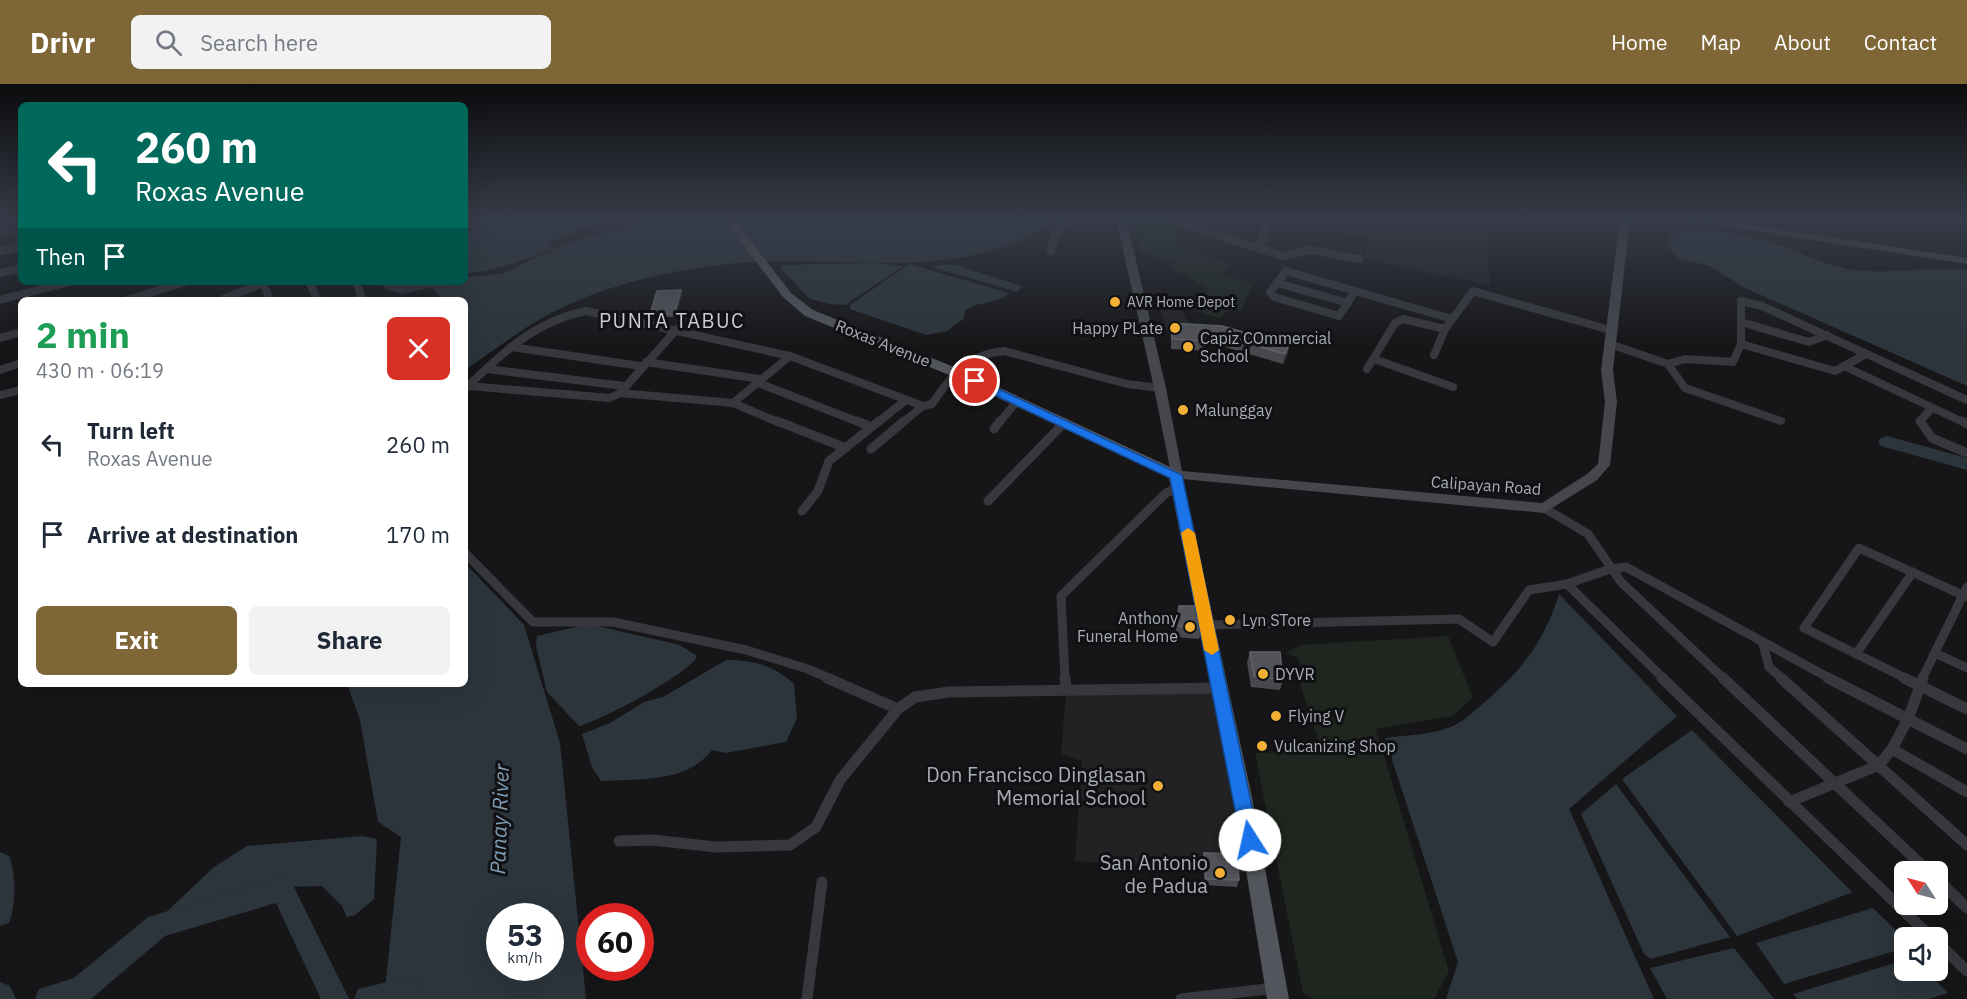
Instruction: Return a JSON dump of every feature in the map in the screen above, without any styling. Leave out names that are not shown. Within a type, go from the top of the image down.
[{"type":"main road","name":"Roxas Avenue","points":[[761,261],[787,295],[809,313],[954,372],[1064,423],[1177,481]]},
{"type":"main road","points":[[1131,261],[1160,388],[1206,625],[1243,797],[1276,994]]},
{"type":"main road","name":"Calipayan Road","points":[[1177,481],[1544,508],[1592,477],[1604,465],[1611,402],[1607,370],[1619,261]]},
{"type":"street","points":[[0,273],[18,269]]},
{"type":"street","points":[[1356,290],[1339,316],[1274,297],[1270,292],[1286,271],[1356,290],[1452,319]]},
{"type":"street","points":[[1277,283],[1348,303]]},
{"type":"street","points":[[0,300],[58,285]]},
{"type":"street","points":[[137,297],[175,285]]},
{"type":"street","points":[[231,297],[259,285]]},
{"type":"street","points":[[1434,355],[1445,329],[1473,291],[1610,330]]},
{"type":"street","points":[[1610,344],[1668,364],[1685,359],[1732,363],[1741,344],[1741,300],[1762,306],[1967,400]]},
{"type":"street","points":[[468,386],[532,330],[571,313],[586,311],[677,329],[790,356],[923,406]]},
{"type":"street","points":[[1367,369],[1395,323],[1404,319],[1445,329]]},
{"type":"street","points":[[1741,322],[1809,342],[1827,335]]},
{"type":"street","points":[[468,387],[610,398],[622,389],[677,329]]},
{"type":"street","points":[[0,338],[18,333]]},
{"type":"street","points":[[1741,344],[1835,371],[1866,354]]},
{"type":"street","points":[[511,347],[758,381],[871,427]]},
{"type":"street","points":[[871,449],[923,406],[932,404],[954,372],[978,354],[1004,351],[1127,384],[1160,388]]},
{"type":"street","points":[[733,403],[790,356]]},
{"type":"street","points":[[1374,360],[1453,387]]},
{"type":"street","points":[[0,370],[18,364]]},
{"type":"street","points":[[1668,364],[1685,388],[1780,421]]},
{"type":"street","points":[[1846,367],[1967,424]]},
{"type":"street","points":[[487,369],[733,403],[823,441],[846,448]]},
{"type":"street","points":[[0,395],[18,391]]},
{"type":"street","points":[[802,511],[818,491],[829,461],[906,400]]},
{"type":"street","points":[[994,429],[1017,401]]},
{"type":"street","points":[[1932,408],[1920,421],[1932,438],[1967,453]]},
{"type":"street","points":[[988,501],[1064,423]]},
{"type":"street","points":[[1066,689],[1061,596],[1177,481]]},
{"type":"street","points":[[1544,508],[1588,534],[1610,568],[1638,598],[1918,861]]},
{"type":"street","points":[[1789,802],[1879,765],[1892,749],[1908,719],[1919,686],[1966,593],[1859,548],[1804,628],[1919,686],[1967,709]]},
{"type":"street","points":[[468,555],[533,622],[545,624],[613,622],[746,650],[808,669],[898,709]]},
{"type":"street","points":[[1206,625],[1459,619],[1493,642],[1529,590],[1567,584],[1610,568],[1626,567],[1763,644],[1967,749]]},
{"type":"street","points":[[1856,654],[1913,572]]},
{"type":"street","points":[[1567,584],[1789,802],[1920,927]]},
{"type":"street","points":[[1763,644],[1769,667],[1967,845]]},
{"type":"street","points":[[1935,653],[1967,668]]},
{"type":"street","points":[[619,841],[652,840],[716,847],[790,844],[816,827],[840,780],[898,709],[915,697],[929,694],[1066,689],[1221,688]]},
{"type":"street","points":[[1892,749],[1967,792]]},
{"type":"street","points":[[807,999],[822,882]]},
{"type":"street","points":[[1948,890],[1967,908]]},
{"type":"street","points":[[1948,953],[1967,971]]},
{"type":"street","points":[[1181,999],[1191,996],[1276,994]]},
{"type":"shaded area","points":[[1167,261],[1221,261],[1231,264],[1222,273],[1252,284],[1242,310],[1229,309],[1219,318],[1193,310],[1210,289],[1167,266],[1174,263]]},
{"type":"shaded area","points":[[1371,261],[1488,261],[1490,285]]},
{"type":"shaded area","points":[[1159,303],[1181,309],[1193,332],[1166,330]]},
{"type":"shaded area","points":[[1448,636],[1473,698],[1452,716],[1376,729],[1449,971],[1434,999],[1313,999],[1303,993],[1255,753],[1322,751],[1301,687],[1299,658],[1285,653],[1300,645]]},
{"type":"shaded area","name":"Don Francisco Dinglasan Memorial School","points":[[1217,692],[1250,873],[1075,861],[1082,761],[1061,754],[1066,693]]},
{"type":"water","points":[[468,261],[519,261],[499,268],[468,273]]},
{"type":"water","points":[[530,261],[936,261],[887,263],[749,262],[696,268],[655,276],[593,294],[555,311],[468,368],[468,297],[438,297],[431,286],[468,285],[468,277],[501,274]]},
{"type":"water","points":[[1689,261],[1820,261],[1863,271],[1967,270],[1967,386],[1745,288],[1710,266]]},
{"type":"water","points":[[874,263],[903,266],[845,305],[810,299],[782,270],[782,265]]},
{"type":"water","points":[[909,264],[1009,293],[997,300],[971,307],[965,311],[964,318],[947,331],[926,335],[850,309],[850,305]]},
{"type":"water","points":[[936,265],[956,265],[1022,286],[1017,292],[935,268]]},
{"type":"water","name":"Panay River","points":[[468,566],[524,625],[560,743],[576,903],[576,981],[584,981],[586,999],[384,999],[401,837],[378,822],[360,720],[348,687],[468,687]]},
{"type":"water","points":[[1559,594],[1677,716],[1569,809],[1654,999],[1446,999],[1458,962],[1385,738],[1445,729],[1472,713],[1519,669],[1529,656],[1546,628]]},
{"type":"water","points":[[584,625],[680,645],[697,656],[691,664],[663,684],[624,706],[579,726],[547,692],[536,646],[537,636]]},
{"type":"water","points":[[726,660],[763,665],[779,672],[794,684],[797,718],[786,742],[725,753],[712,750],[702,761],[676,774],[646,779],[601,781],[592,767],[582,734],[610,723],[644,702],[663,697]]},
{"type":"water","points":[[1692,730],[1853,892],[1737,936],[1622,779]]},
{"type":"water","points":[[1616,784],[1730,937],[1651,959],[1644,954],[1581,814]]},
{"type":"water","points":[[362,836],[377,839],[374,899],[355,915],[347,917],[342,906],[322,886],[274,887],[249,892],[226,903],[200,904],[183,920],[164,927],[157,926],[160,918],[214,867],[247,846]]},
{"type":"water","points":[[1873,908],[1894,928],[1894,951],[1784,984],[1756,943]]},
{"type":"water","points":[[1734,948],[1774,999],[1667,999],[1650,968]]},
{"type":"water","points":[[1894,963],[1894,981],[1936,981],[1948,993],[1929,999],[1797,999],[1793,994]]},
{"type":"building","points":[[681,290],[674,314],[650,314],[657,291]]},
{"type":"building","points":[[1172,323],[1222,326],[1289,345],[1285,354],[1220,335],[1208,334],[1208,341],[1172,339]]},
{"type":"building","points":[[1179,606],[1197,606],[1202,628],[1177,626]]},
{"type":"building","points":[[1250,652],[1280,652],[1283,680],[1254,676]]},
{"type":"building","name":"San Antonio de Padua","points":[[1204,853],[1237,854],[1239,880],[1206,879]]},
{"type":"waterway","points":[[390,285],[401,289],[422,285]]},
{"type":"waterway","points":[[1887,442],[1967,464]]},
{"type":"waterway","points":[[0,864],[0,914]]},
{"type":"waterway","points":[[49,999],[81,990],[157,926],[282,889],[335,999]]},
{"type":"waterway","points":[[368,999],[409,991]]},
{"type":"slow traffic","points":[[1188,533],[1212,650]]},
{"type":"place","name":"AVR Home Depot","points":[[1115,302]]},
{"type":"place","name":"Happy PLate","points":[[1175,328]]},
{"type":"place","name":"Capiz COmmercial School","points":[[1188,347]]},
{"type":"place","name":"Malunggay","points":[[1183,410]]},
{"type":"place","name":"Lyn STore","points":[[1230,620]]},
{"type":"place","name":"Anthony Funeral Home","points":[[1190,627]]},
{"type":"place","name":"DYVR","points":[[1263,674]]},
{"type":"place","name":"Flying V","points":[[1276,716]]},
{"type":"place","name":"Vulcanizing Shop","points":[[1262,746]]},
{"type":"place","name":"Don Francisco Dinglasan Memorial School","points":[[1158,786]]},
{"type":"place","name":"San Antonio de Padua","points":[[1220,873]]},
{"type":"district","name":"PUNTA TABUC","points":[[672,320]]},
{"type":"route","points":[[975,381],[1176,475],[1250,840]]}]
